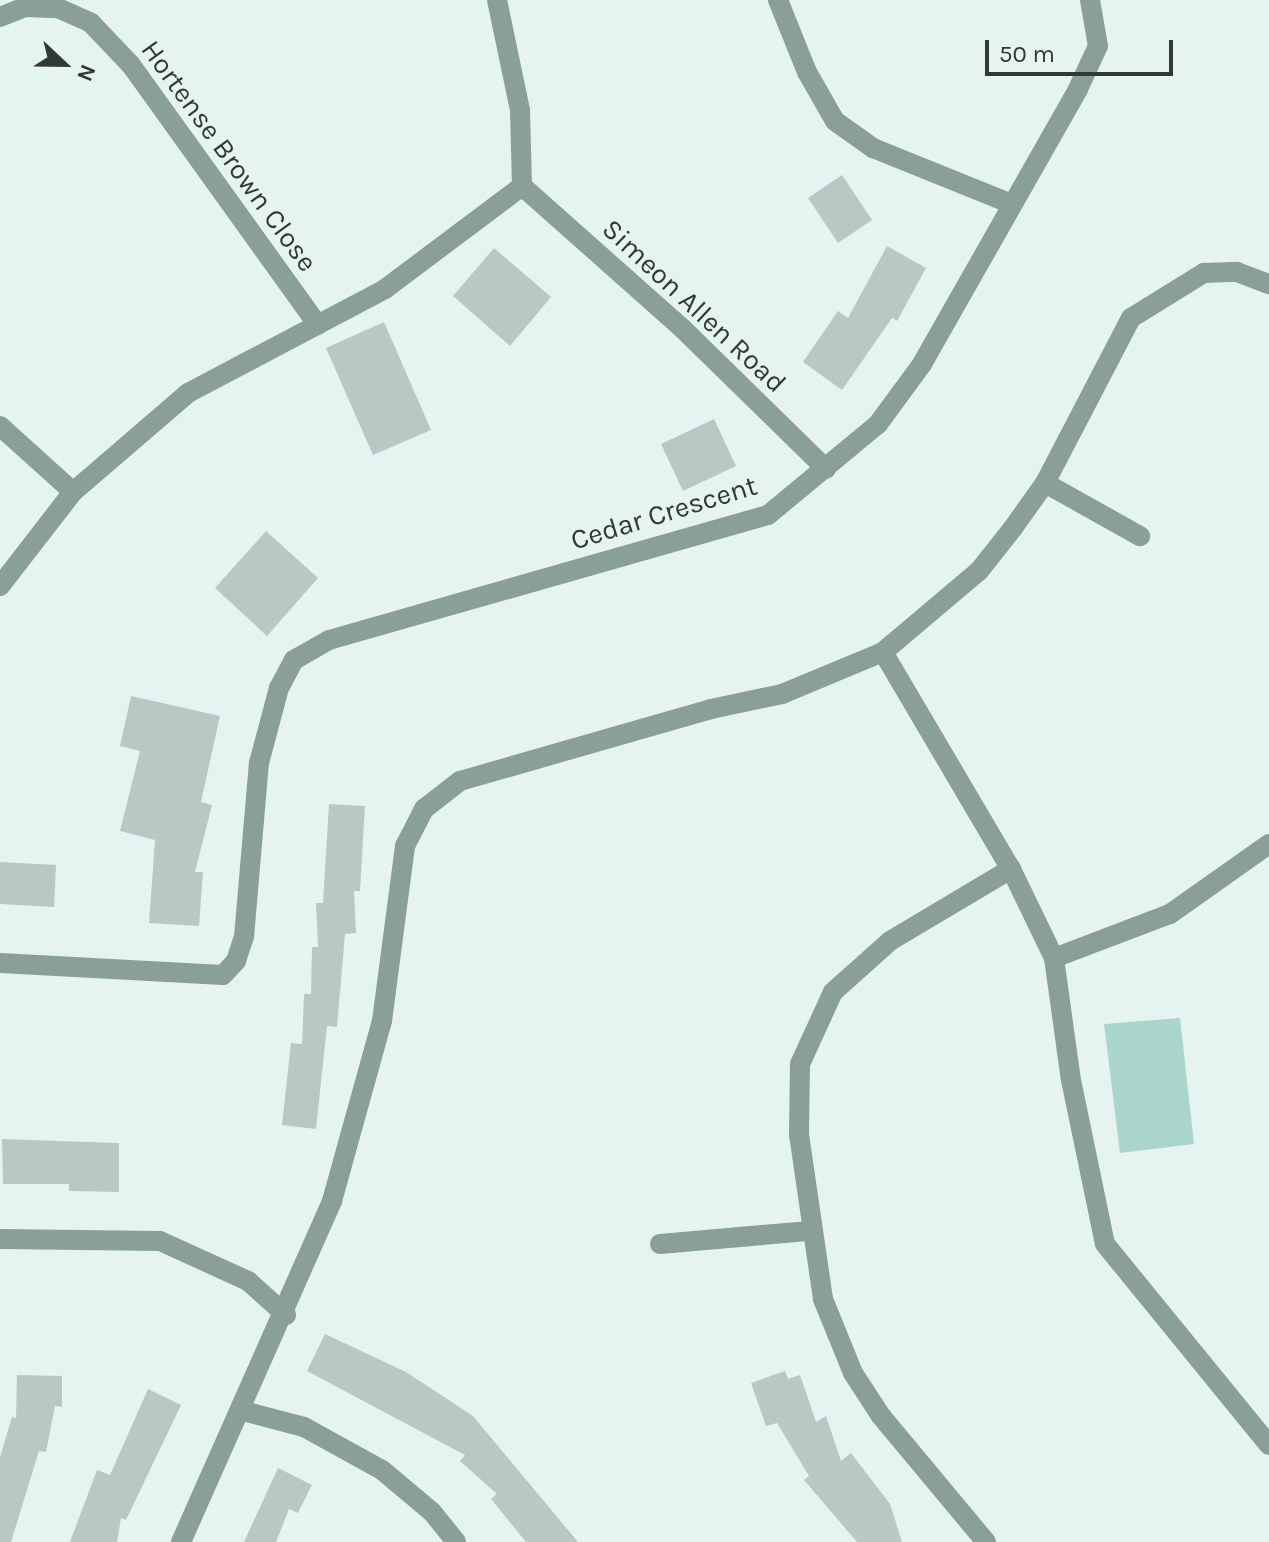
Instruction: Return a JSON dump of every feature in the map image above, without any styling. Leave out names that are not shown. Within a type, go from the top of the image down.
[{"type":"street","points":[[0,586],[73,492],[188,393],[385,289],[522,186],[520,110],[497,0]]},
{"type":"street","points":[[778,0],[807,72],[835,121],[873,148],[1009,203]]},
{"type":"street","name":"Cedar Crescent","points":[[0,963],[223,975],[236,961],[244,937],[259,763],[279,688],[294,660],[329,640],[768,515],[878,424],[922,364],[1098,46],[1090,0]]},
{"type":"street","name":"Hortense Brown Close","points":[[0,17],[25,7],[58,8],[91,23],[131,65],[318,325]]},
{"type":"street","name":"Simeon Allen Road","points":[[522,186],[683,329],[826,469]]},
{"type":"street","points":[[181,1542],[286,1315],[332,1201],[382,1021],[405,846],[424,809],[460,781],[696,713],[782,694],[883,652],[979,571],[1045,483],[1131,318],[1204,273],[1237,272],[1269,284]]},
{"type":"street","points":[[0,426],[73,492]]},
{"type":"street","points":[[1045,483],[1140,536]]},
{"type":"street","points":[[883,652],[1011,869],[1054,958],[1105,1244],[1269,1445]]},
{"type":"street","points":[[1054,958],[1170,914],[1269,844]]},
{"type":"street","points":[[986,1542],[933,1483],[853,1373],[823,1299],[810,1231],[799,1134],[800,1064],[833,992],[890,941],[1011,869]]},
{"type":"street","points":[[660,1244],[810,1231]]},
{"type":"street","points":[[0,1239],[160,1241],[248,1281],[286,1315]]},
{"type":"street","points":[[243,1411],[304,1427],[382,1470],[432,1512],[456,1542]]},
{"type":"green space","points":[[1180,1018],[1194,1144],[1120,1153],[1104,1024]]},
{"type":"building","points":[[842,175],[872,220],[838,243],[808,198]]},
{"type":"building","points":[[887,246],[926,268],[897,321],[892,318],[842,390],[803,362],[838,311],[848,318]]},
{"type":"building","points":[[494,248],[551,297],[510,346],[453,296]]},
{"type":"building","points":[[384,322],[431,430],[373,455],[326,348]]},
{"type":"building","points":[[714,419],[736,466],[683,491],[661,444]]},
{"type":"building","points":[[266,531],[318,578],[267,636],[215,588]]},
{"type":"building","points":[[131,696],[220,716],[201,802],[212,805],[195,872],[203,872],[199,926],[149,923],[155,840],[120,831],[140,751],[120,746]]},
{"type":"building","points":[[329,804],[365,806],[360,891],[354,891],[356,933],[345,934],[337,1027],[327,1026],[316,1129],[282,1125],[291,1043],[302,1044],[304,994],[311,994],[312,947],[318,947],[316,903],[323,903]]},
{"type":"building","points":[[0,862],[56,865],[54,907],[0,904]]},
{"type":"building","points":[[2,1139],[119,1143],[119,1192],[69,1191],[69,1184],[3,1184]]},
{"type":"building","points":[[325,1334],[406,1372],[473,1416],[578,1542],[526,1542],[491,1499],[497,1494],[460,1461],[465,1455],[307,1371]]},
{"type":"building","points":[[785,1371],[788,1379],[800,1375],[816,1422],[826,1416],[841,1461],[851,1453],[890,1504],[902,1542],[857,1542],[804,1480],[809,1476],[777,1423],[766,1426],[751,1383]]},
{"type":"building","points":[[17,1375],[62,1376],[62,1407],[55,1406],[46,1452],[39,1451],[11,1542],[0,1542],[0,1457],[12,1417],[16,1418]]},
{"type":"building","points":[[148,1389],[181,1405],[126,1520],[121,1518],[117,1542],[70,1542],[97,1470],[110,1475]]},
{"type":"building","points":[[278,1468],[312,1485],[298,1513],[289,1509],[276,1542],[244,1542]]}]
